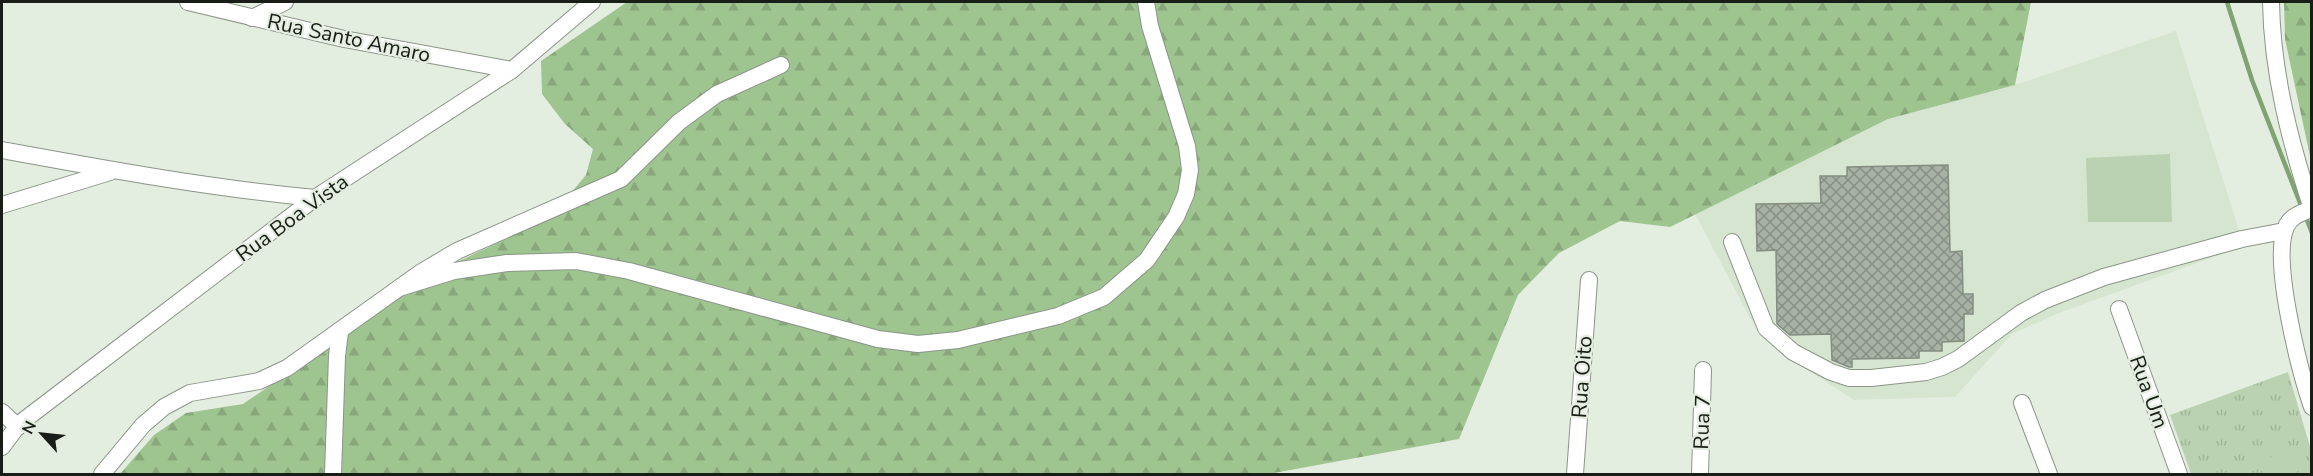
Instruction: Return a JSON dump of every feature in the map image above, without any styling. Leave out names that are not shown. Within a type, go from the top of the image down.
[{"type":"street","name":"Rua Santo Amaro","points":[[188,2],[344,39],[512,70]]},
{"type":"street","points":[[252,18],[285,2]]},
{"type":"street","name":"Rua Boa Vista","points":[[2,447],[18,427],[315,198],[512,70],[592,2]]},
{"type":"street","points":[[399,288],[454,271],[507,263],[576,261],[629,271],[878,339],[918,344],[958,340],[1058,316],[1104,297],[1147,260],[1176,217],[1186,194],[1190,170],[1187,146],[1150,26],[1146,2]]},
{"type":"street","points":[[2271,2],[2272,36],[2281,94],[2311,209],[2291,219],[2284,231],[2284,276],[2290,326],[2312,408]]},
{"type":"street","points":[[102,474],[143,425],[164,407],[190,393],[260,381],[287,368],[420,273],[457,251],[621,179],[679,122],[717,94],[781,65]]},
{"type":"street","points":[[2,150],[112,171],[224,188],[315,198]]},
{"type":"street","points":[[2,205],[112,171]]},
{"type":"street","points":[[1732,242],[1766,328],[1793,352],[1831,372],[1849,378],[1871,378],[1926,372],[1942,367],[1959,359],[2021,313],[2045,300],[2104,277],[2242,239],[2284,231]]},
{"type":"street","name":"Rua Oito","points":[[1575,474],[1589,280]]},
{"type":"street","name":"Rua Um","points":[[2119,309],[2179,474]]},
{"type":"street","points":[[333,474],[337,356],[340,332]]},
{"type":"street","name":"Rua 7","points":[[1700,474],[1703,370]]},
{"type":"street","points":[[2022,403],[2049,474]]},
{"type":"street","points":[[2,412],[18,427]]},
{"type":"shaded area","points":[[2176,31],[2244,246],[2059,313],[2012,334],[1955,397],[1854,400],[1776,349],[1750,318],[1695,214],[1888,119],[2015,85]]},
{"type":"green space","points":[[627,2],[2031,2],[2015,85],[1888,119],[1670,227],[1620,221],[1559,253],[1518,295],[1459,439],[1268,474],[120,474],[154,435],[186,413],[243,404],[432,274],[550,218],[586,175],[593,149],[565,124],[542,94],[541,61]]},
{"type":"green space","points":[[2284,2],[2311,2],[2311,161],[2285,39]]},
{"type":"green space","points":[[2170,154],[2172,222],[2088,222],[2086,158]]},
{"type":"green space","points":[[2288,372],[2311,450],[2311,474],[2191,474],[2170,415]]},
{"type":"green space","points":[[2276,449],[2300,467],[2295,474],[2261,474]]},
{"type":"building","points":[[1948,165],[1950,252],[1962,251],[1963,294],[1973,294],[1973,314],[1964,314],[1964,341],[1942,342],[1942,351],[1919,351],[1919,358],[1852,359],[1852,367],[1849,367],[1832,360],[1831,334],[1790,335],[1777,324],[1776,250],[1757,251],[1756,204],[1821,203],[1820,176],[1847,176],[1847,167]]},
{"type":"waterway","points":[[2227,2],[2252,80],[2302,208]]},
{"type":"waterway","points":[[2305,215],[2312,233]]}]
